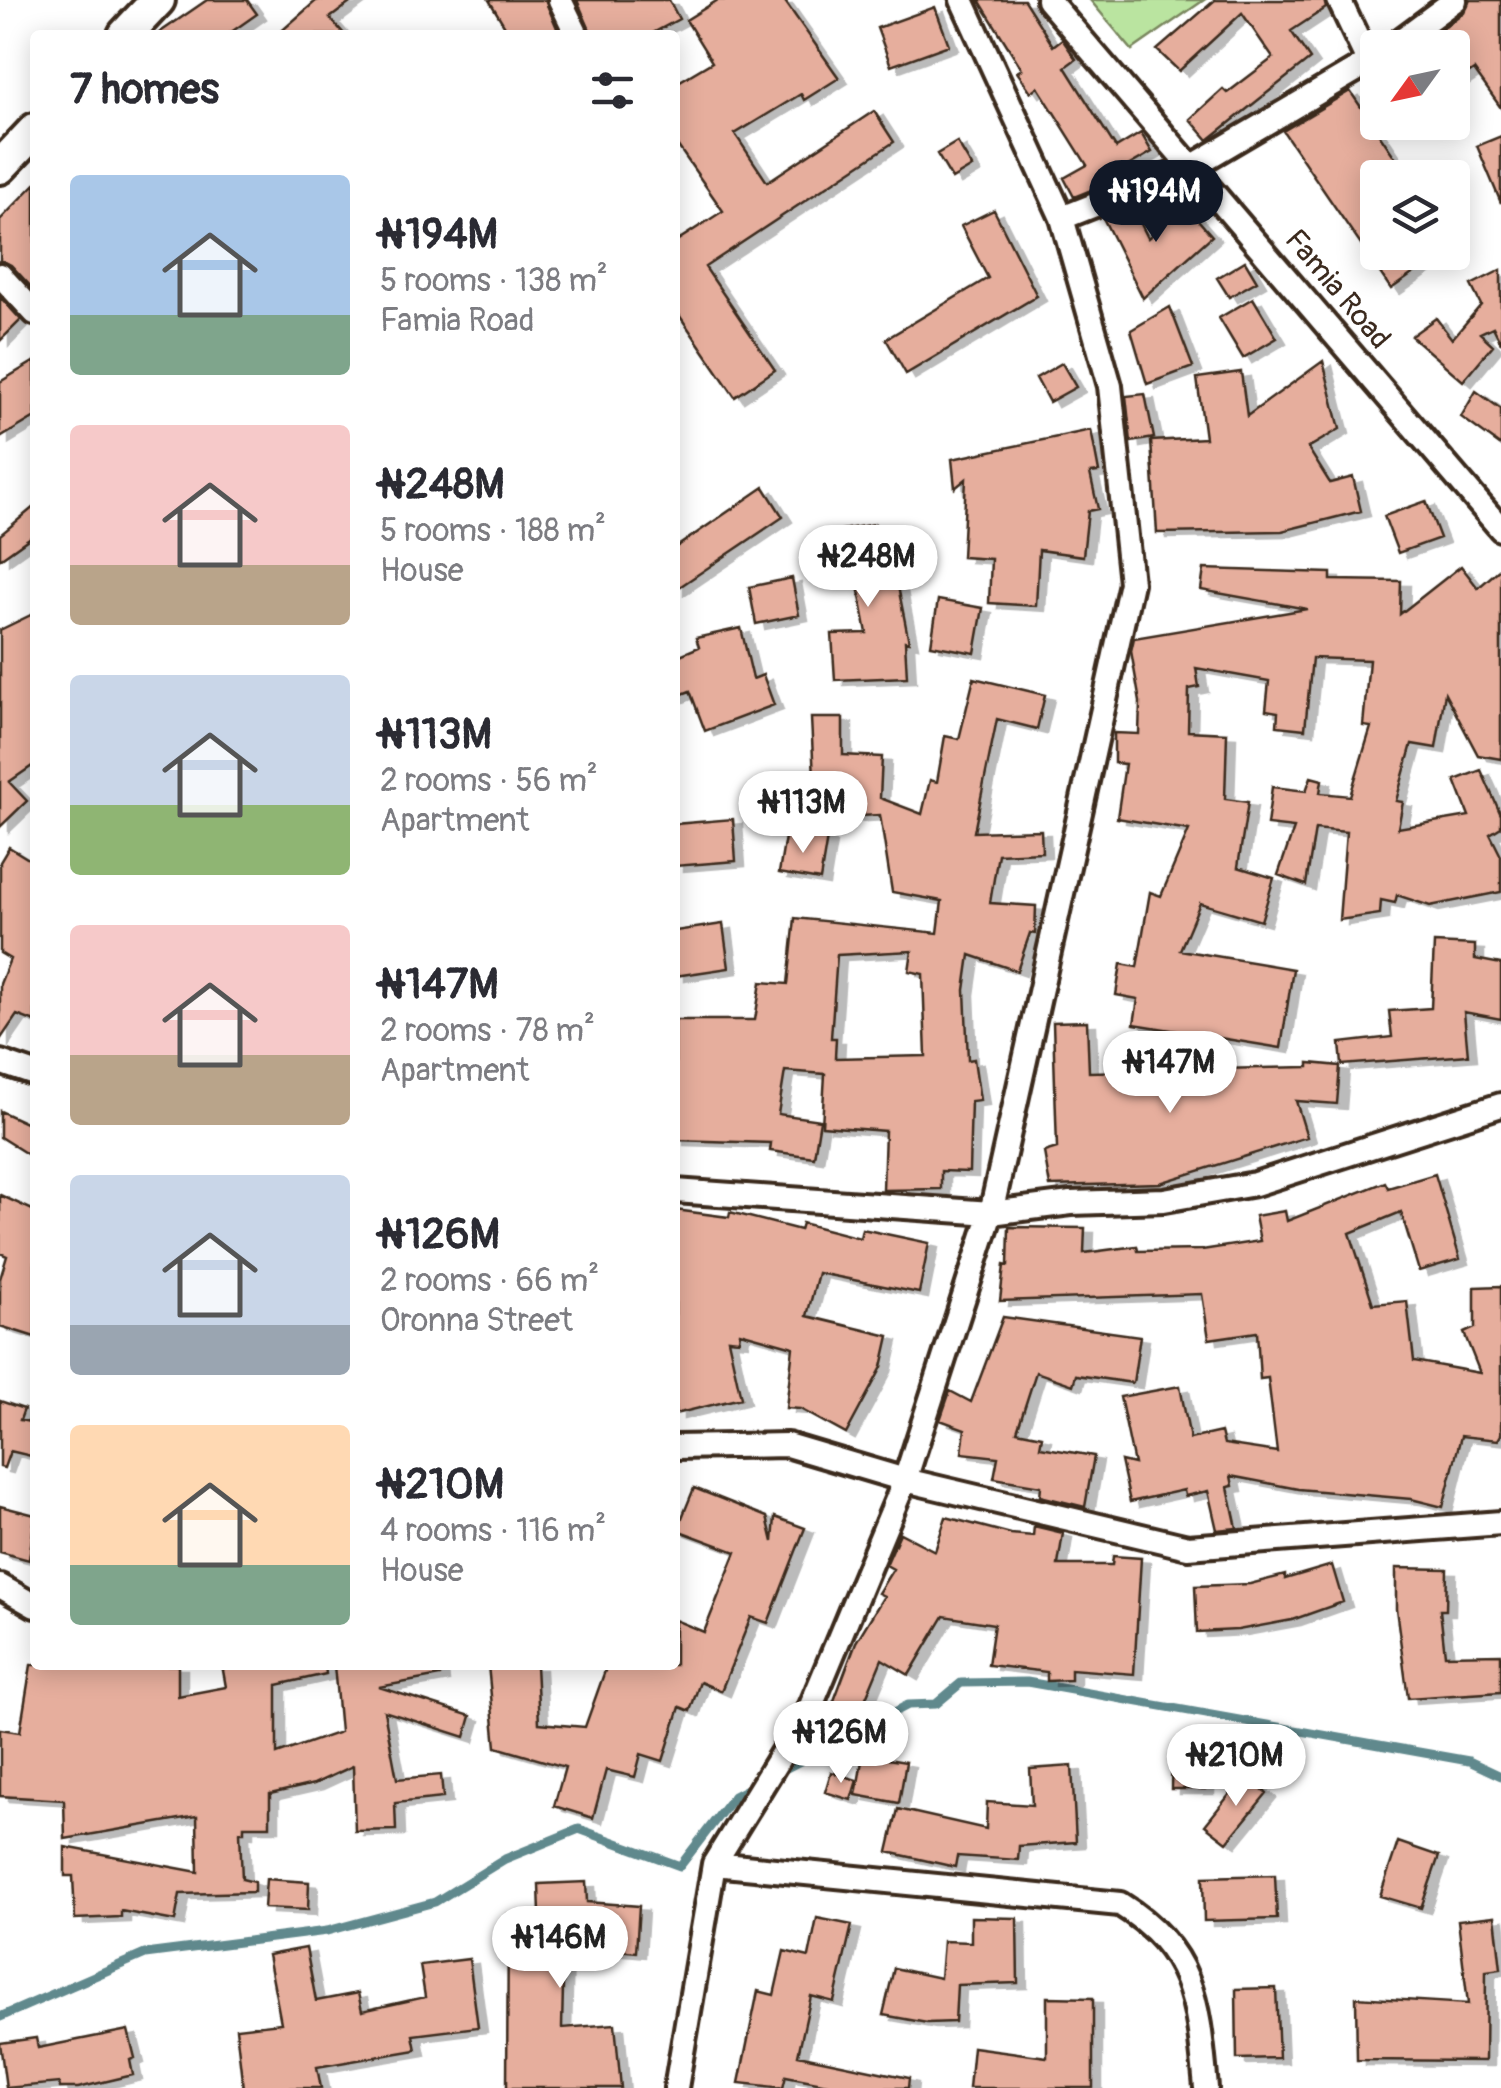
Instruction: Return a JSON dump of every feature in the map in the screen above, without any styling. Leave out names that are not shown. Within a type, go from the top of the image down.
[{"type":"street","points":[[130,30],[158,0]]},
{"type":"street","points":[[560,0],[575,30]]},
{"type":"street","points":[[676,2088],[716,1860],[811,1706],[905,1480],[991,1213],[1130,583],[1110,386],[1062,218],[962,0]]},
{"type":"street","name":"Famia Road","points":[[1048,0],[1501,529]]},
{"type":"street","points":[[1339,0],[1360,37]]},
{"type":"street","points":[[1414,30],[1455,0]]},
{"type":"street","points":[[1062,218],[1193,166],[1360,68]]},
{"type":"street","points":[[0,167],[30,135]]},
{"type":"street","points":[[0,275],[30,308]]},
{"type":"street","points":[[0,1062],[30,1072]]},
{"type":"street","points":[[680,1192],[991,1213],[1071,1202],[1164,1200],[1255,1184],[1501,1105]]},
{"type":"street","points":[[680,1447],[788,1445],[905,1480],[1188,1547],[1501,1523]]},
{"type":"street","points":[[0,1586],[30,1603]]},
{"type":"street","points":[[716,1860],[1120,1904],[1154,1925],[1176,1956],[1198,2008],[1206,2088]]},
{"type":"green space","points":[[1090,0],[1204,0],[1132,50]]},
{"type":"building","points":[[207,0],[247,0],[257,14],[234,30],[163,30]]},
{"type":"building","points":[[317,0],[354,0],[330,18],[341,30],[283,30]]},
{"type":"building","points":[[489,0],[545,0],[558,30],[507,30]]},
{"type":"building","points":[[577,0],[669,0],[679,19],[658,30],[590,30]]},
{"type":"building","points":[[718,0],[784,0],[839,78],[804,100],[801,94],[735,134],[767,182],[874,111],[894,142],[705,267],[775,370],[735,397],[680,316],[680,239],[723,211],[680,149],[680,81],[712,62],[686,20]]},
{"type":"building","points":[[979,0],[1024,0],[1053,46],[1062,39],[1076,59],[1065,67],[1116,148],[1141,133],[1152,152],[1116,173],[1119,179],[1074,197],[1064,178],[1087,165],[1038,87],[1031,92],[1017,72],[1022,69]]},
{"type":"building","points":[[1215,0],[1324,0],[1326,8],[1291,31],[1310,59],[1208,140],[1190,119],[1223,89],[1227,93],[1273,58],[1242,13],[1179,71],[1157,50]]},
{"type":"building","points":[[1470,0],[1501,0],[1501,108],[1474,70],[1470,73],[1470,30],[1440,30],[1464,12]]},
{"type":"building","points":[[935,7],[949,45],[891,66],[877,28]]},
{"type":"building","points":[[1350,91],[1360,106],[1360,140],[1383,140],[1397,160],[1360,160],[1360,244],[1283,131]]},
{"type":"building","points":[[1501,136],[1501,203],[1477,146]]},
{"type":"building","points":[[957,142],[972,167],[952,179],[937,154]]},
{"type":"building","points":[[30,189],[30,286],[11,265],[0,260],[0,220]]},
{"type":"building","points":[[1185,205],[1212,236],[1143,298],[1103,218],[1132,206],[1148,238]]},
{"type":"building","points":[[994,210],[1037,296],[906,374],[886,339],[988,278],[961,226]]},
{"type":"building","points":[[1245,261],[1257,281],[1229,297],[1217,278]]},
{"type":"building","points":[[1378,270],[1418,270],[1391,289]]},
{"type":"building","points":[[1501,270],[1501,343],[1493,327],[1480,333],[1493,345],[1463,381],[1411,336],[1436,318],[1452,339],[1481,305],[1471,285]]},
{"type":"building","points":[[0,297],[21,320],[0,341]]},
{"type":"building","points":[[1253,298],[1277,338],[1243,358],[1219,318]]},
{"type":"building","points":[[1170,307],[1193,367],[1147,384],[1131,330]]},
{"type":"building","points":[[1323,361],[1340,429],[1308,448],[1330,483],[1353,477],[1361,511],[1282,531],[1157,533],[1151,441],[1205,438],[1197,378],[1241,372],[1247,416]]},
{"type":"building","points":[[1062,363],[1076,387],[1049,402],[1036,378]]},
{"type":"building","points":[[30,364],[30,420],[0,438],[0,382]]},
{"type":"building","points":[[1476,391],[1501,409],[1501,446],[1461,417]]},
{"type":"building","points":[[1145,394],[1154,438],[1131,442],[1126,396]]},
{"type":"building","points":[[1091,430],[1099,472],[1090,473],[1098,509],[1088,511],[1083,556],[1039,550],[1036,606],[989,603],[991,559],[962,557],[966,479],[955,488],[952,459]]},
{"type":"building","points":[[764,487],[783,517],[680,587],[680,545]]},
{"type":"building","points":[[1426,501],[1440,538],[1398,553],[1384,516]]},
{"type":"building","points":[[30,510],[30,538],[0,559],[0,535]]},
{"type":"building","points":[[875,524],[885,578],[896,576],[909,642],[905,641],[907,677],[835,680],[832,634],[867,633],[855,570],[826,576],[821,546],[838,542],[836,531]]},
{"type":"building","points":[[1461,566],[1478,588],[1501,568],[1501,759],[1478,755],[1445,693],[1436,748],[1412,744],[1396,801],[1403,802],[1398,828],[1469,816],[1455,780],[1481,770],[1501,815],[1501,827],[1490,834],[1501,856],[1501,892],[1430,906],[1397,895],[1395,903],[1381,900],[1380,914],[1339,920],[1346,832],[1315,829],[1306,885],[1278,875],[1294,828],[1267,825],[1272,787],[1306,791],[1311,777],[1322,780],[1320,793],[1350,796],[1371,727],[1363,726],[1369,660],[1312,658],[1305,729],[1277,726],[1278,712],[1266,710],[1269,681],[1196,668],[1199,687],[1189,689],[1188,731],[1227,733],[1225,799],[1248,802],[1238,867],[1274,878],[1261,921],[1200,903],[1180,950],[1293,969],[1281,1048],[1134,1024],[1138,999],[1116,995],[1121,964],[1137,967],[1150,892],[1161,896],[1189,830],[1117,818],[1125,764],[1114,763],[1114,733],[1139,734],[1140,702],[1131,651],[1134,638],[1307,609],[1201,590],[1204,569],[1331,573],[1331,580],[1401,581],[1400,614]]},
{"type":"building","points":[[792,578],[799,615],[756,624],[749,587]]},
{"type":"building","points":[[938,600],[983,608],[975,653],[931,645]]},
{"type":"building","points":[[30,615],[30,767],[9,782],[27,801],[0,827],[0,630]]},
{"type":"building","points":[[741,628],[753,679],[763,675],[774,705],[705,731],[690,691],[680,695],[680,655],[699,647],[696,638]]},
{"type":"building","points":[[974,678],[1045,695],[1037,729],[997,719],[974,832],[1041,830],[1042,852],[998,854],[990,903],[1036,906],[1035,934],[1030,933],[1017,971],[970,955],[965,990],[968,1060],[974,1059],[980,1100],[971,1101],[969,1172],[941,1171],[941,1189],[883,1190],[885,1131],[822,1126],[825,1074],[785,1071],[778,1114],[820,1120],[814,1157],[770,1151],[771,1143],[680,1140],[680,1020],[755,1020],[761,982],[788,984],[795,918],[938,933],[942,901],[892,892],[880,815],[816,818],[811,718],[843,718],[843,755],[882,757],[880,798],[922,814],[930,780],[937,782],[945,736],[959,739]],"holes":[[[912,951],[909,971],[923,974],[926,1056],[835,1058],[836,1038],[831,1038],[837,955]]]},
{"type":"building","points":[[733,819],[736,861],[680,866],[680,824]]},
{"type":"building","points":[[786,831],[827,838],[820,880],[779,873]]},
{"type":"building","points":[[9,847],[30,860],[30,1020],[17,1015],[0,1040],[0,984],[10,959],[0,953],[0,862]]},
{"type":"building","points":[[723,924],[729,968],[680,975],[680,930]]},
{"type":"building","points":[[1434,943],[1475,945],[1475,959],[1501,964],[1501,1019],[1464,1012],[1468,1055],[1342,1065],[1340,1043],[1392,1037],[1389,1011],[1431,1008]]},
{"type":"building","points":[[1087,1021],[1089,1072],[1309,1067],[1309,1063],[1340,1066],[1337,1104],[1296,1101],[1307,1137],[1160,1183],[1050,1186],[1044,1152],[1057,1148],[1053,1022]]},
{"type":"building","points":[[0,1111],[30,1125],[30,1156],[0,1137]]},
{"type":"building","points":[[1435,1174],[1460,1259],[1419,1271],[1401,1212],[1350,1233],[1373,1304],[1407,1301],[1414,1361],[1480,1373],[1464,1333],[1475,1328],[1475,1287],[1501,1286],[1501,1435],[1498,1440],[1461,1436],[1443,1507],[1411,1499],[1298,1489],[1231,1476],[1233,1486],[1228,1487],[1237,1528],[1217,1530],[1208,1491],[1185,1496],[1184,1490],[1130,1502],[1121,1461],[1134,1464],[1120,1397],[1180,1386],[1190,1439],[1221,1432],[1224,1444],[1277,1452],[1268,1378],[1260,1379],[1257,1332],[1209,1339],[1202,1294],[1000,1301],[1004,1265],[1008,1266],[1009,1227],[1085,1228],[1084,1253],[1137,1246],[1138,1251],[1202,1250],[1260,1241],[1255,1216],[1285,1211],[1287,1221],[1385,1182],[1388,1188]]},
{"type":"building","points":[[0,1195],[30,1209],[30,1335],[0,1326],[0,1279],[7,1256],[0,1253]]},
{"type":"building","points":[[680,1211],[729,1217],[730,1212],[800,1230],[802,1223],[860,1238],[862,1229],[929,1243],[919,1293],[818,1273],[807,1316],[889,1336],[882,1367],[846,1434],[800,1409],[786,1408],[793,1347],[740,1332],[739,1340],[728,1339],[741,1398],[680,1413]]},
{"type":"building","points":[[1003,1317],[1140,1336],[1133,1383],[1076,1375],[1073,1385],[1036,1372],[1017,1431],[1042,1436],[1040,1447],[1094,1456],[1085,1507],[1040,1496],[1041,1486],[994,1478],[998,1457],[962,1453],[965,1429],[940,1420],[950,1391],[971,1402]]},
{"type":"building","points":[[0,1401],[24,1409],[20,1420],[30,1422],[30,1456],[10,1451],[4,1468],[0,1467]]},
{"type":"building","points":[[694,1488],[767,1517],[773,1542],[775,1517],[805,1528],[768,1623],[751,1617],[721,1691],[700,1682],[690,1711],[680,1707],[663,1761],[641,1754],[635,1777],[606,1770],[593,1818],[554,1806],[565,1767],[496,1747],[488,1670],[536,1670],[539,1723],[585,1727],[605,1670],[680,1670],[680,1622],[704,1632],[736,1552],[680,1531]]},
{"type":"building","points":[[0,1506],[30,1514],[29,1560],[0,1552]]},
{"type":"building","points":[[946,1517],[1011,1534],[1033,1536],[1034,1526],[1063,1533],[1058,1565],[1112,1565],[1113,1556],[1141,1558],[1134,1674],[1071,1669],[1071,1680],[1047,1681],[1047,1672],[988,1665],[994,1624],[944,1616],[909,1675],[882,1659],[858,1717],[832,1706],[856,1642],[884,1596],[878,1593],[893,1569],[886,1565],[900,1533],[935,1551]]},
{"type":"building","points":[[1332,1565],[1343,1602],[1292,1620],[1238,1630],[1197,1632],[1195,1586],[1250,1584],[1285,1575],[1285,1579]]},
{"type":"building","points":[[1396,1568],[1447,1569],[1446,1610],[1440,1610],[1445,1655],[1501,1654],[1501,1692],[1408,1698],[1396,1609]]},
{"type":"building","points":[[30,1670],[178,1670],[178,1696],[226,1687],[223,1670],[326,1670],[326,1674],[277,1685],[277,1754],[340,1732],[334,1670],[439,1670],[440,1676],[379,1687],[471,1716],[465,1737],[384,1711],[397,1779],[441,1775],[443,1798],[395,1803],[396,1830],[355,1831],[353,1766],[314,1784],[270,1794],[270,1826],[244,1826],[244,1832],[240,1832],[242,1879],[254,1882],[254,1892],[180,1894],[175,1921],[121,1911],[121,1917],[75,1919],[73,1876],[65,1876],[65,1847],[198,1872],[197,1816],[65,1839],[64,1800],[0,1796],[0,1729],[20,1732]]},
{"type":"building","points":[[1172,1747],[1206,1748],[1205,1789],[1171,1789]]},
{"type":"building","points":[[863,1755],[906,1762],[899,1803],[856,1795]]},
{"type":"building","points":[[1072,1766],[1076,1842],[1019,1846],[1018,1860],[957,1856],[955,1867],[888,1852],[898,1809],[986,1829],[987,1802],[1032,1805],[1030,1769]]},
{"type":"building","points":[[831,1772],[857,1780],[851,1800],[825,1792]]},
{"type":"building","points":[[1242,1779],[1250,1779],[1267,1793],[1227,1842],[1205,1825]]},
{"type":"building","points":[[1398,1842],[1439,1856],[1421,1908],[1380,1896]]},
{"type":"building","points":[[1275,1875],[1277,1919],[1204,1921],[1203,1877]]},
{"type":"building","points":[[266,1879],[309,1882],[308,1910],[264,1908]]},
{"type":"building","points":[[586,1882],[587,1902],[639,1906],[636,1952],[564,1945],[562,2028],[615,2024],[621,2088],[507,2088],[508,1914],[540,1914],[539,1884]]},
{"type":"building","points":[[1495,1916],[1501,1969],[1486,1971],[1485,2061],[1357,2060],[1356,1997],[1468,2004],[1458,1920]]},
{"type":"building","points":[[971,1917],[1017,1918],[1018,1983],[957,1985],[955,2022],[927,2023],[883,2015],[894,1968],[940,1978],[943,1941],[971,1942]]},
{"type":"building","points":[[817,1918],[852,1925],[834,2002],[811,1996],[798,2055],[909,2078],[908,2088],[848,2088],[786,2076],[783,2088],[739,2083],[758,1991],[774,1995],[784,1951],[809,1957]]},
{"type":"building","points":[[306,1948],[316,2001],[358,1993],[362,2011],[425,1997],[420,1965],[469,1959],[478,2027],[413,2035],[416,2050],[317,2067],[321,2088],[243,2088],[236,2028],[281,2023],[268,1955]]},
{"type":"building","points":[[1276,1988],[1279,2058],[1237,2059],[1236,1989]]},
{"type":"building","points":[[1047,1997],[1093,1998],[1093,2088],[969,2088],[973,2047],[1047,2057]]},
{"type":"building","points":[[128,2030],[135,2058],[130,2060],[133,2075],[78,2088],[60,2088],[59,2083],[6,2088],[0,2043],[36,2038],[38,2048]]},
{"type":"waterway","points":[[775,1774],[908,1705],[936,1704],[961,1683],[1027,1682],[1469,1761],[1501,1776]]},
{"type":"waterway","points":[[0,2017],[145,1954],[327,1931],[435,1902],[505,1859],[579,1829],[680,1866],[734,1796],[757,1784]]}]
